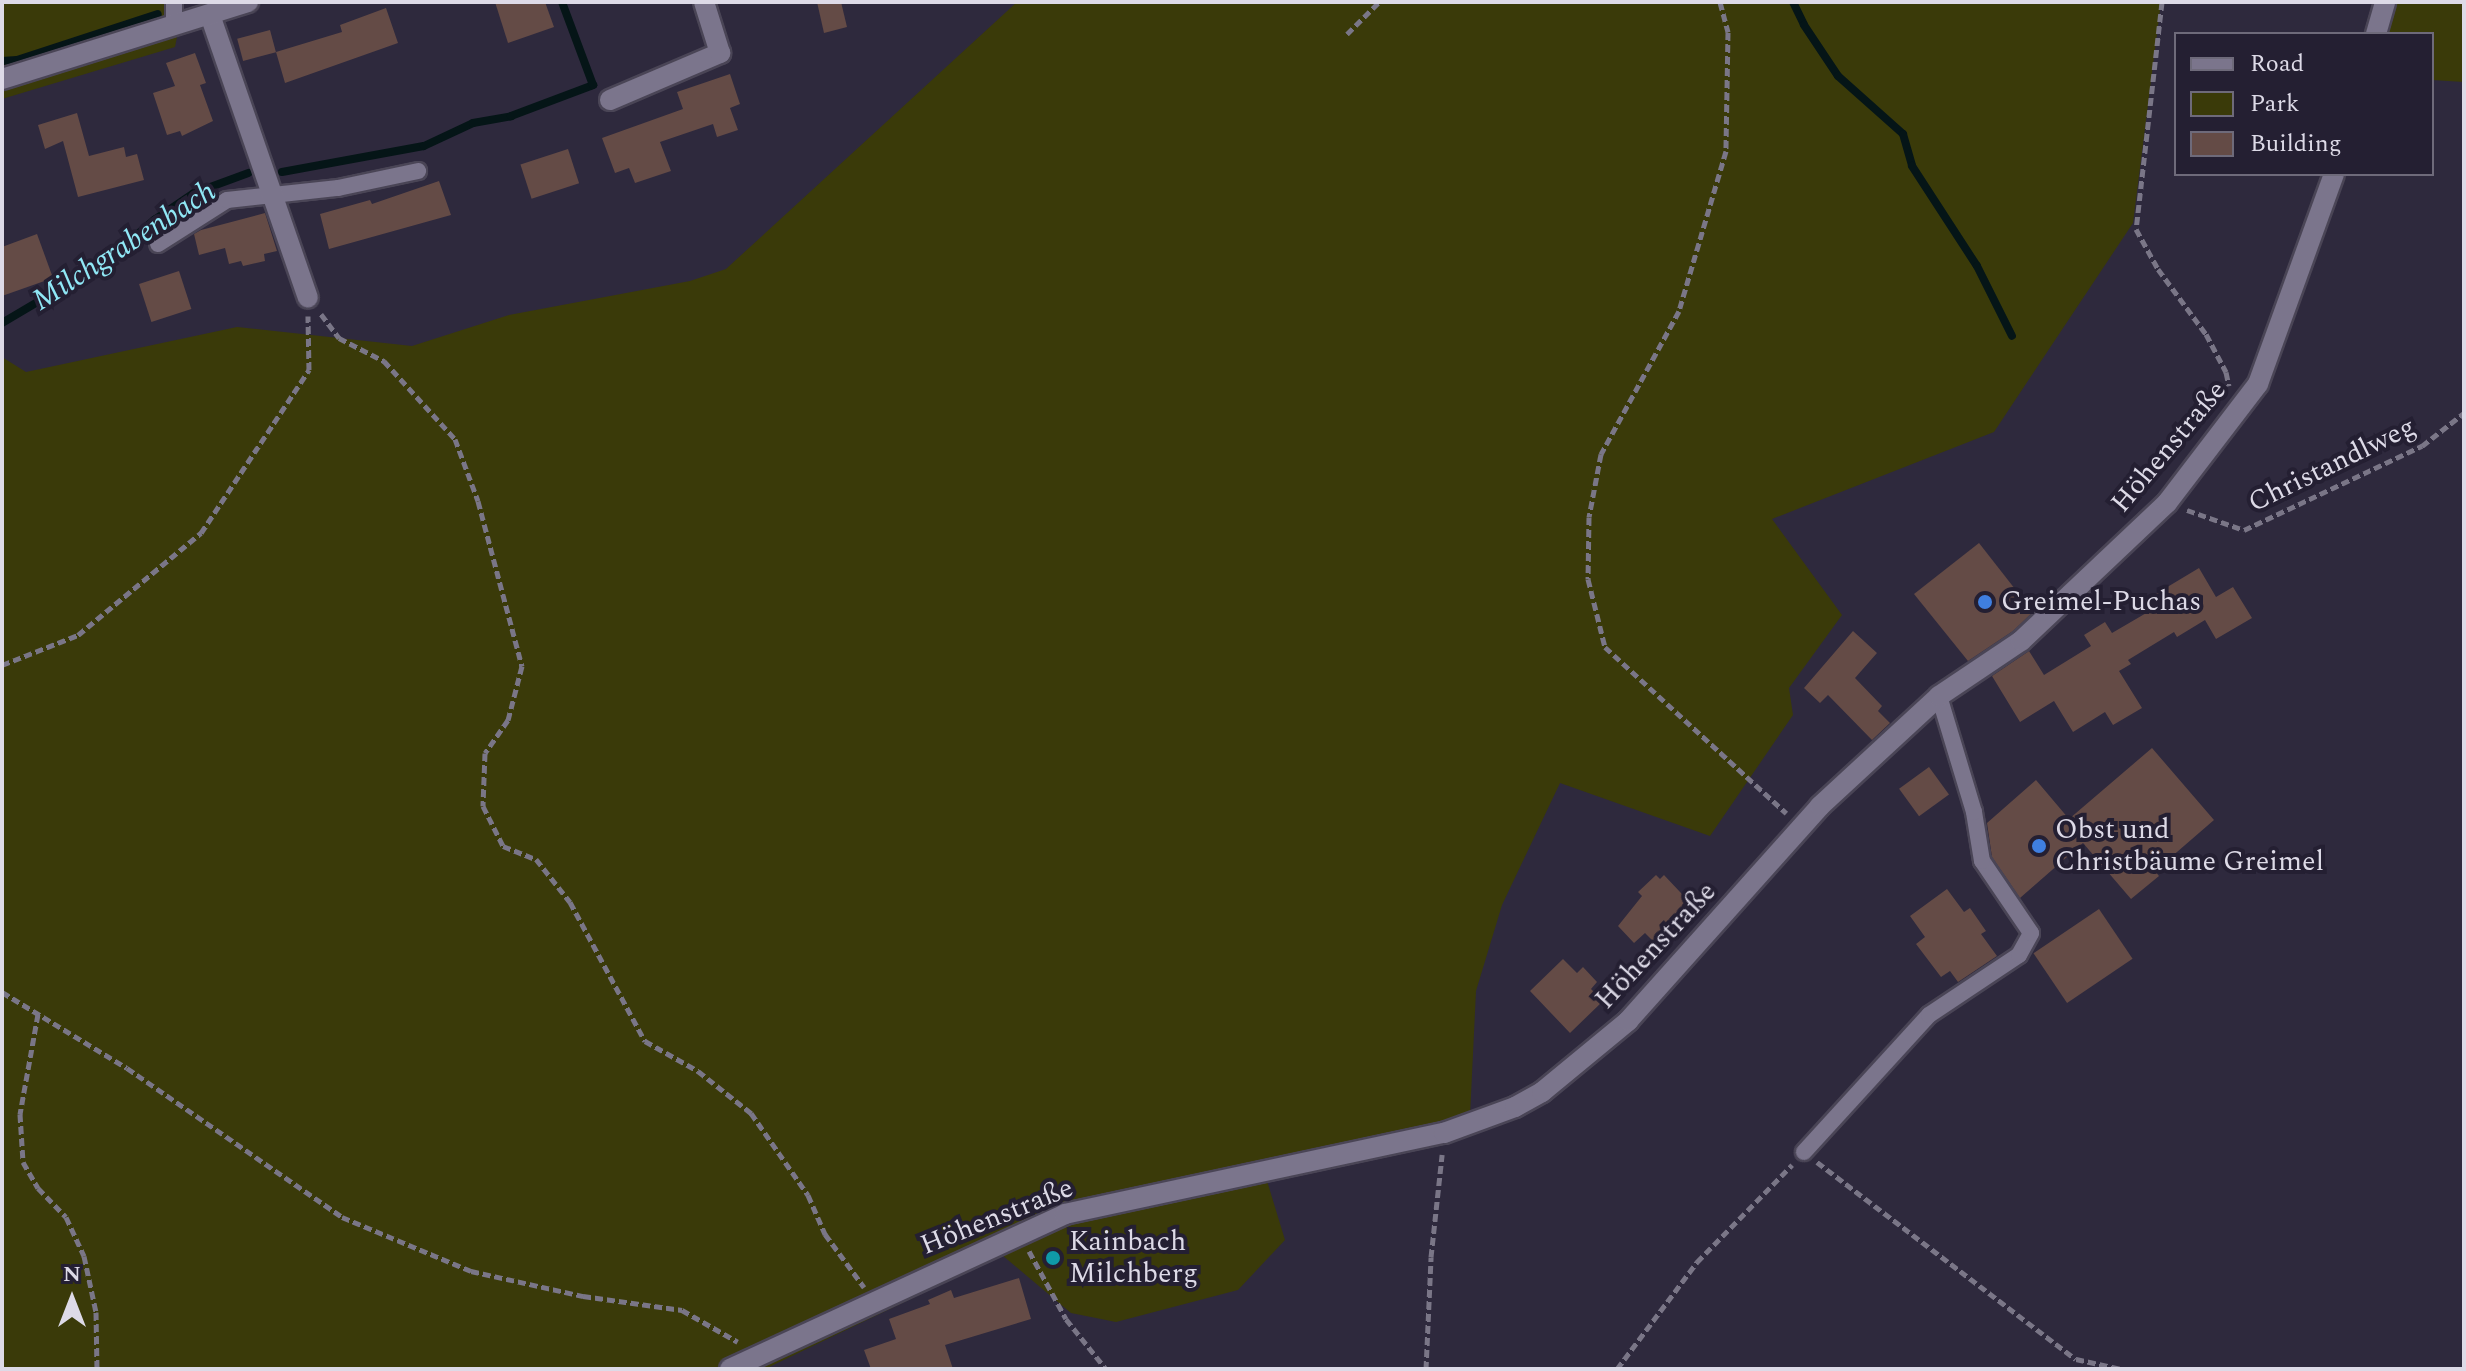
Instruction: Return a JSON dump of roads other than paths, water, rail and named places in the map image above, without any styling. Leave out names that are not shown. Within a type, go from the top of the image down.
[{"type":"street","points":[[2,79],[248,2]]},
{"type":"street","points":[[610,100],[720,53],[704,2]]},
{"type":"street","points":[[2377,32],[2385,2]]},
{"type":"street","points":[[210,15],[308,298]]},
{"type":"street","name":"Höhenstraße","points":[[730,1369],[762,1351],[1019,1232],[1065,1214],[1444,1133],[1515,1107],[1542,1092],[1628,1021],[1802,827],[1939,696],[2021,641],[2167,503],[2258,384],[2333,176]]},
{"type":"lane","points":[[174,2],[174,25]]},
{"type":"lane","points":[[158,244],[227,200],[338,188],[418,171]]},
{"type":"lane","points":[[1804,1152],[1929,1015],[2019,955],[2031,933],[1982,861],[1974,812],[1939,696]]},
{"type":"waterway","name":"Milchgrabenbach","points":[[282,172],[424,146],[473,123],[511,116],[593,85],[562,2]]},
{"type":"waterway","points":[[1793,2],[1804,25],[1838,76],[1903,134],[1912,166],[1977,266],[2012,336]]},
{"type":"waterway","points":[[2,61],[17,60],[158,14]]},
{"type":"waterway","name":"Milchgrabenbach","points":[[2,323],[105,262],[154,220],[194,193],[248,173]]},
{"type":"place","name":"Greimel-Puchas","points":[[1985,602]]},
{"type":"place","name":"Obst und Christbäume Greimel","points":[[2039,846]]},
{"type":"place","name":"Kainbach Milchberg","points":[[1053,1258]]}]
